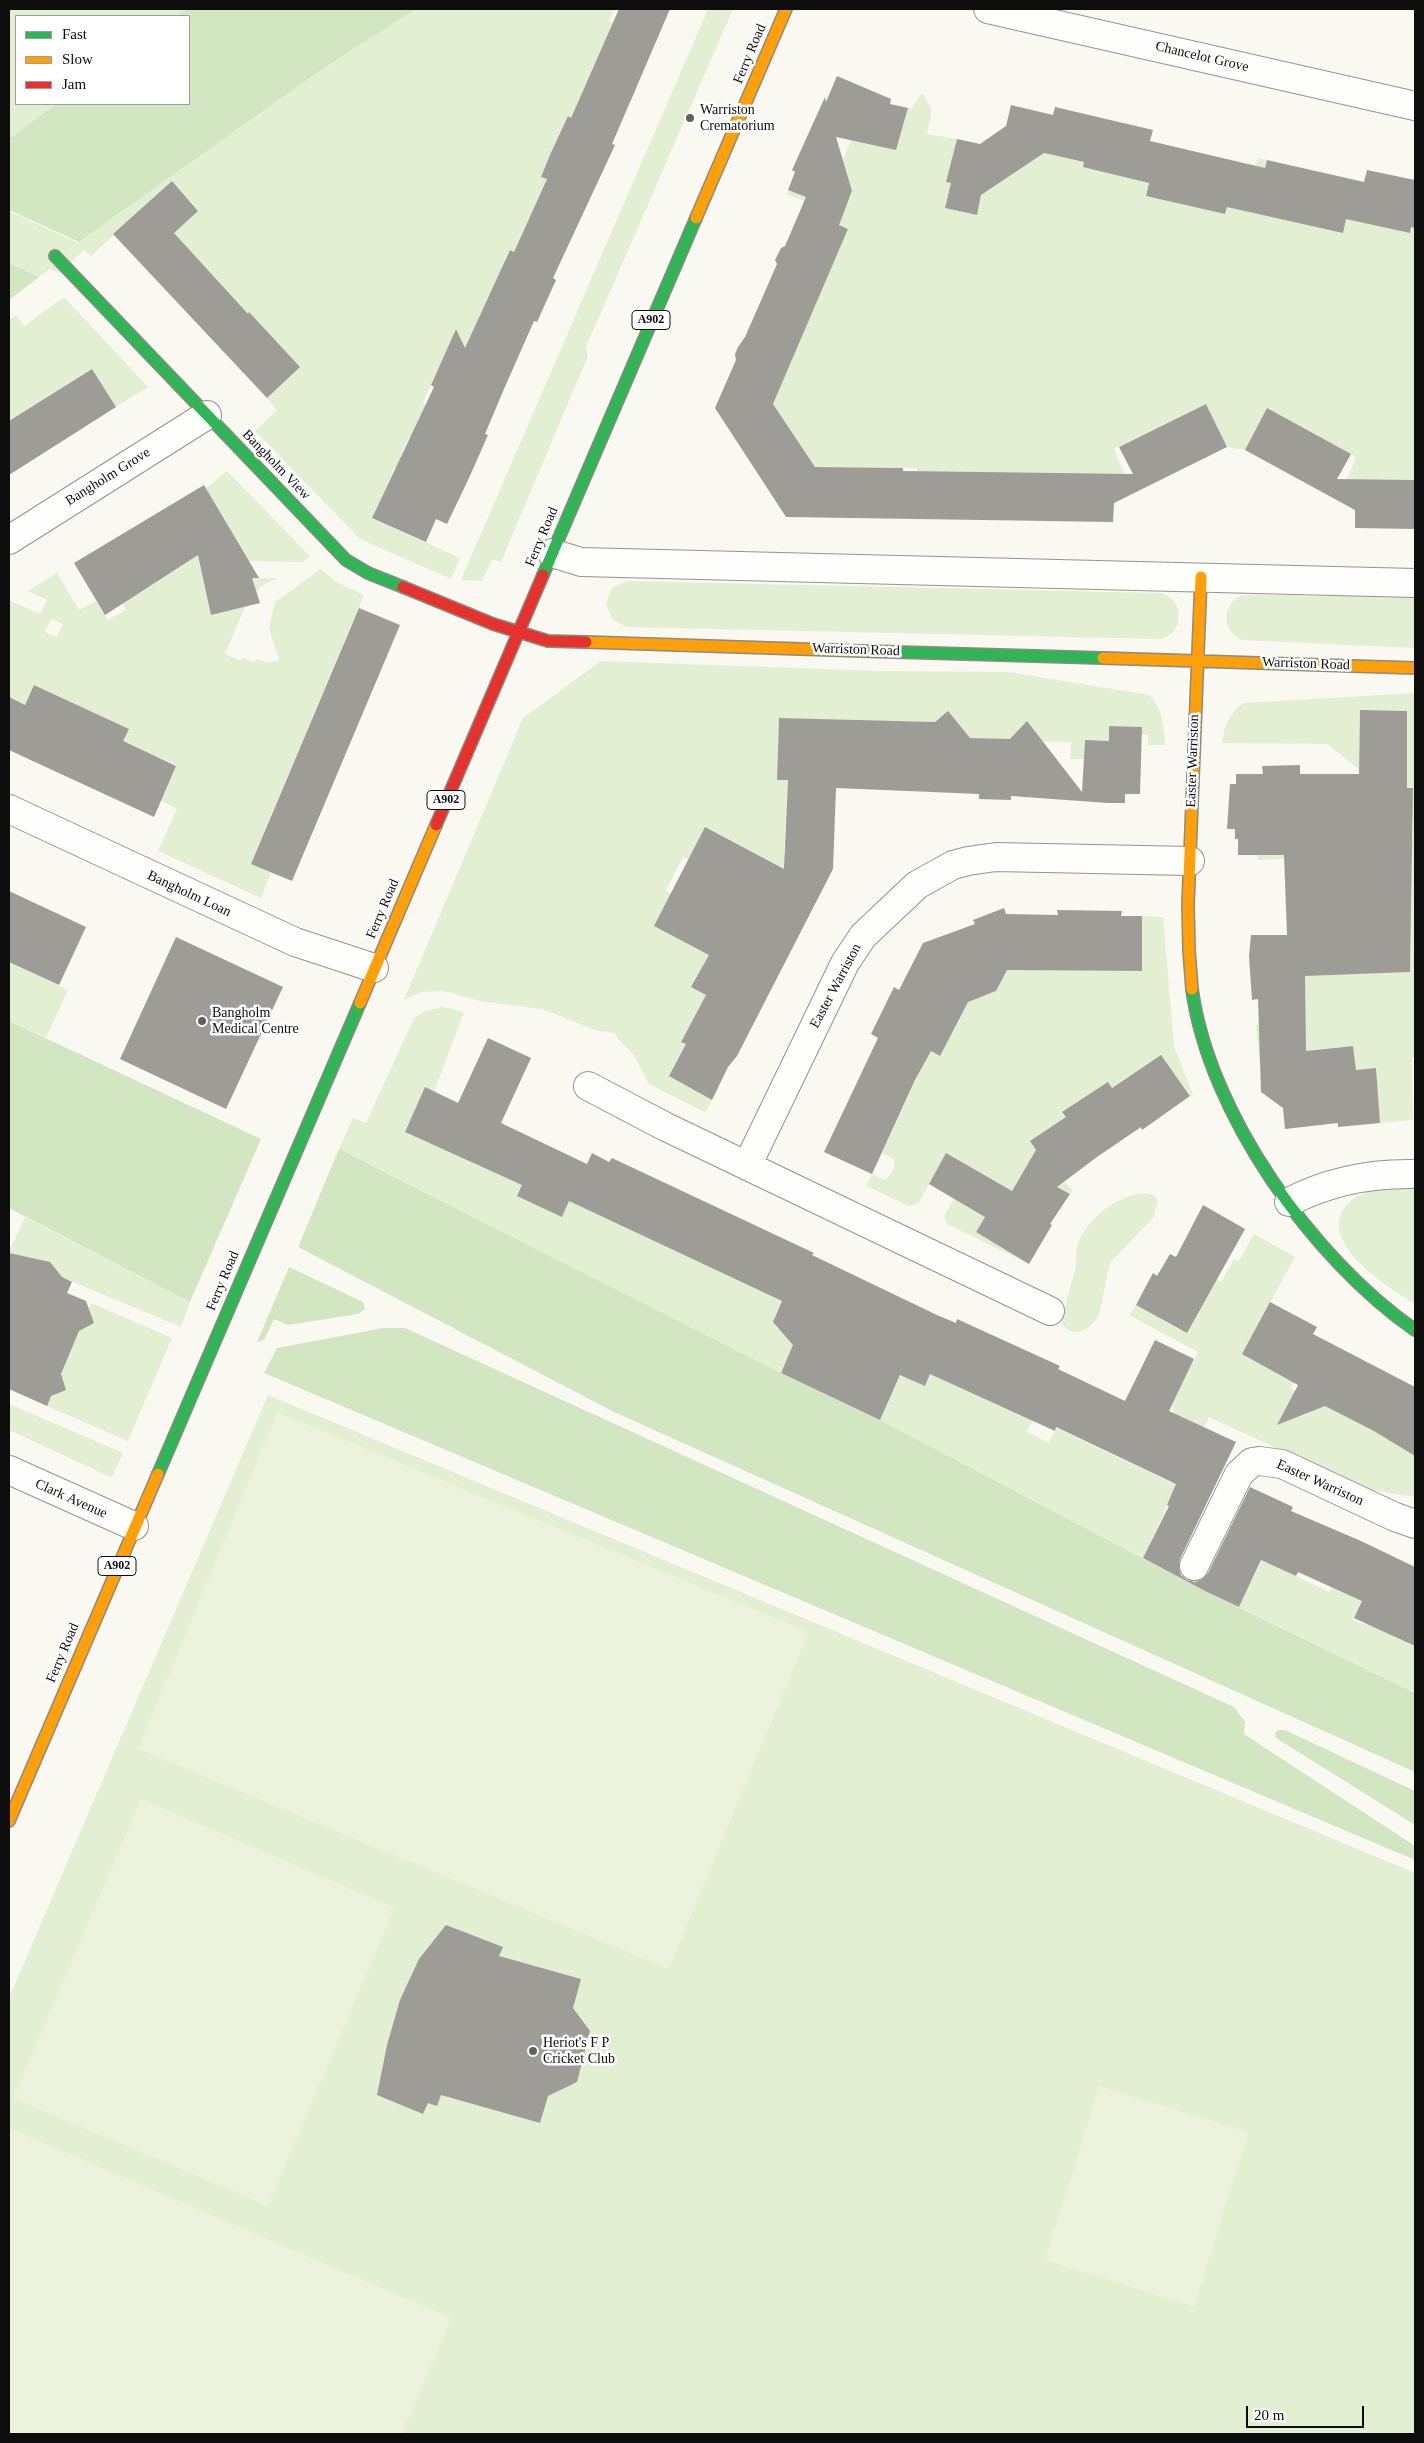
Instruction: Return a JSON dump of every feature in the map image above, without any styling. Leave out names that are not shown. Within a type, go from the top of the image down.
[{"type":"street","name":"Ferry Road","points":[[9,1821],[786,9]]},
{"type":"street","name":"Chancelot Grove","points":[[988,9],[1415,106]]},
{"type":"street","name":"Bangholm View","points":[[55,256],[346,560],[377,576],[493,624],[518,632]]},
{"type":"street","name":"Bangholm Grove","points":[[9,540],[207,415]]},
{"type":"street","points":[[552,553],[582,562],[1415,583]]},
{"type":"street","points":[[1196,661],[1201,578]]},
{"type":"street","name":"Warriston Road","points":[[518,632],[548,641],[1415,668]]},
{"type":"street","name":"Easter Warriston","points":[[1196,661],[1188,915],[1190,968],[1198,1016],[1218,1080],[1246,1140],[1316,1241],[1349,1277],[1378,1303],[1415,1330]]},
{"type":"street","name":"Bangholm Loan","points":[[9,809],[295,942],[374,968]]},
{"type":"street","name":"Easter Warriston","points":[[747,1166],[845,963],[863,936],[917,885],[953,865],[996,857],[1190,861]]},
{"type":"street","points":[[588,1086],[747,1166],[1050,1311]]},
{"type":"street","points":[[1289,1202],[1324,1185],[1380,1174],[1415,1174]]},
{"type":"street","name":"Easter Warriston","points":[[1194,1566],[1239,1474],[1252,1462],[1259,1460],[1282,1464],[1395,1517],[1415,1524]]},
{"type":"street","name":"Clark Avenue","points":[[19,1475],[134,1526]]},
{"type":"green space","points":[[9,9],[187,9],[178,15],[15,15],[15,105],[55,105],[9,139]]},
{"type":"green space","points":[[187,9],[416,9],[321,70],[79,242],[9,210],[9,139],[55,105],[190,105],[190,15],[178,15]]},
{"type":"green space","points":[[416,9],[614,9],[609,21],[613,23],[636,89],[631,101],[587,82],[571,118],[568,116],[541,177],[547,179],[514,251],[509,250],[501,268],[507,270],[473,347],[515,365],[510,376],[470,359],[456,329],[423,402],[435,420],[430,446],[409,437],[400,457],[408,461],[404,470],[395,467],[372,518],[460,558],[451,579],[360,539],[255,431],[277,410],[267,398],[300,367],[249,313],[216,344],[209,335],[174,233],[198,210],[172,181],[91,256],[84,250],[59,273],[50,269],[39,277],[9,263],[9,211],[78,243],[321,70]]},
{"type":"green space","points":[[708,9],[733,9],[586,347],[588,356],[501,562],[492,560],[482,581],[461,580]]},
{"type":"green space","points":[[922,93],[932,109],[927,134],[957,139],[946,182],[951,183],[945,208],[977,215],[983,190],[987,191],[1044,153],[1084,162],[1083,167],[1150,178],[1146,196],[1225,214],[1230,194],[1246,164],[1256,166],[1258,158],[1267,160],[1259,193],[1347,213],[1410,232],[1411,227],[1415,228],[1415,480],[1347,479],[1356,457],[1267,408],[1245,450],[1227,447],[1206,404],[1114,449],[1125,475],[917,472],[917,468],[815,467],[773,404],[848,229],[801,209],[804,201],[786,194],[788,190],[823,204],[846,206],[852,191],[835,179],[851,140],[896,150],[908,108],[911,109]]},
{"type":"green space","points":[[9,263],[39,277],[9,300]]},
{"type":"green space","points":[[64,297],[148,387],[116,407],[91,369],[9,421],[9,320],[16,315],[24,326]]},
{"type":"green space","points":[[227,471],[310,556],[303,562],[247,561],[248,578],[277,578],[258,588],[260,589],[249,597],[225,654],[241,661],[242,658],[254,662],[256,659],[268,663],[279,660],[269,628],[275,602],[321,569],[336,582],[364,595],[251,863],[271,872],[261,898],[158,851],[177,809],[161,801],[176,765],[158,757],[155,766],[119,749],[128,729],[35,685],[25,705],[9,697],[9,600],[40,614],[47,600],[28,591],[57,573],[79,610],[96,601],[108,620],[126,610],[115,590],[168,574],[183,565],[176,553],[226,523],[206,488]],"holes":[[[51,619],[63,624],[57,637],[45,632]]]},
{"type":"green space","points":[[627,581],[1161,593],[1174,602],[1178,609],[1179,617],[1174,631],[1160,639],[626,627],[612,619],[606,604],[612,588]]},
{"type":"green space","points":[[1244,595],[1415,596],[1415,648],[1242,640],[1230,630],[1226,617],[1231,604]]},
{"type":"green space","points":[[601,661],[879,671],[1008,672],[1150,695],[1160,713],[1165,745],[1148,745],[1148,735],[1142,735],[1142,727],[1110,726],[1109,741],[1085,740],[1084,759],[1070,759],[1071,742],[1035,741],[1035,731],[1031,726],[1013,740],[957,737],[952,716],[942,716],[936,721],[936,737],[930,722],[902,721],[901,735],[779,718],[777,779],[788,780],[784,854],[822,890],[705,827],[688,860],[683,857],[666,890],[771,987],[692,987],[706,995],[681,1041],[686,1044],[669,1076],[712,1100],[705,1112],[649,1084],[634,1055],[618,1039],[615,1033],[595,1030],[542,1009],[479,1001],[444,991],[421,992],[404,1000],[523,718]]},
{"type":"green space","points":[[1415,693],[1415,1058],[1412,1057],[1413,1120],[1380,1123],[1376,1068],[1356,1070],[1353,1046],[1310,1050],[1312,1074],[1280,1065],[1260,1067],[1256,1025],[1305,1024],[1305,962],[1348,974],[1410,972],[1412,864],[1327,865],[1302,858],[1258,860],[1257,855],[1319,839],[1413,840],[1413,788],[1407,788],[1407,711],[1360,710],[1359,769],[1327,744],[1222,743],[1228,720],[1235,710],[1244,703]]},
{"type":"green space","points":[[1142,916],[1163,917],[1174,1046],[1193,1095],[1191,1096],[1161,1055],[1030,1141],[1062,1180],[1073,1190],[1070,1194],[1025,1168],[1000,1211],[991,1207],[976,1232],[1029,1264],[947,1224],[944,1216],[968,1175],[946,1154],[918,1204],[909,1206],[866,1186],[872,1174],[884,1180],[892,1171],[894,1159],[882,1153],[924,1062],[931,1051],[940,1056],[971,995],[982,992],[988,995],[996,991],[999,986],[995,975],[1024,963],[1027,970],[1141,971]]},
{"type":"green space","points":[[9,962],[68,990],[46,1038],[9,1021]]},
{"type":"green space","points":[[443,1007],[464,1012],[434,1092],[425,1088],[405,1132],[513,1181],[531,1143],[562,1217],[569,1201],[782,1301],[774,1320],[778,1328],[784,1330],[808,1314],[781,1373],[339,1149],[353,1118],[366,1123],[414,1018],[424,1011]]},
{"type":"green space","points":[[9,1021],[261,1139],[190,1302],[9,1208]]},
{"type":"green space","points":[[339,1149],[781,1373],[880,1420],[1207,1592],[1415,1693],[1415,1772],[614,1412],[298,1247]]},
{"type":"green space","points":[[1393,1187],[1415,1189],[1415,1304],[1374,1276],[1348,1249],[1340,1235],[1339,1221],[1345,1207],[1350,1202],[1367,1192]]},
{"type":"green space","points":[[1142,1193],[1154,1195],[1158,1201],[1153,1218],[1110,1263],[1099,1315],[1087,1329],[1074,1332],[1069,1331],[1062,1324],[1062,1318],[1076,1266],[1077,1246],[1083,1234],[1104,1210],[1122,1199]]},
{"type":"green space","points":[[25,1217],[190,1302],[181,1327],[56,1275],[54,1267],[48,1262],[9,1304],[9,1252]]},
{"type":"green space","points":[[1254,1234],[1295,1257],[1267,1308],[1297,1378],[1291,1389],[1295,1391],[1291,1411],[1300,1416],[1307,1414],[1314,1400],[1389,1438],[1415,1456],[1415,1497],[1364,1489],[1209,1417],[1143,1558],[880,1420],[908,1359],[925,1386],[932,1370],[959,1387],[983,1398],[985,1395],[1034,1417],[1027,1432],[1049,1443],[1056,1428],[1172,1483],[1196,1435],[1174,1414],[1172,1405],[1198,1352],[1129,1315],[1136,1305],[1180,1330],[1197,1298],[1217,1280],[1221,1282],[1234,1259],[1239,1261]]},
{"type":"green space","points":[[289,1267],[363,1302],[365,1309],[358,1314],[288,1325],[274,1319],[264,1340],[257,1342]]},
{"type":"green space","points":[[91,1303],[172,1338],[128,1441],[47,1406],[51,1395],[59,1392],[60,1375]]},
{"type":"green space","points":[[383,1328],[405,1328],[1234,1707],[1245,1722],[1244,1734],[1415,1846],[1415,1860],[264,1373],[277,1348]]},
{"type":"green space","points":[[268,1395],[1415,1873],[1415,2434],[9,2434],[9,1998]]},
{"type":"green space","points":[[9,1404],[123,1453],[113,1475],[110,1477],[9,1430]]},
{"type":"green space","points":[[277,1412],[809,1632],[669,1969],[138,1749]]},
{"type":"green space","points":[[1262,1560],[1329,1592],[1332,1587],[1362,1601],[1353,1619],[1366,1625],[1375,1607],[1395,1637],[1415,1646],[1415,1693],[1239,1607]]},
{"type":"green space","points":[[1278,1730],[1285,1730],[1415,1791],[1415,1825],[1276,1738],[1275,1733]]},
{"type":"green space","points":[[141,1799],[395,1908],[268,2206],[13,2098]]},
{"type":"green space","points":[[1099,2086],[1249,2132],[1194,2307],[1045,2260]]},
{"type":"green space","points":[[9,2128],[452,2318],[402,2434],[9,2434]]},
{"type":"building","points":[[619,9],[670,9],[612,144],[615,145],[553,278],[556,280],[537,322],[534,321],[504,389],[485,434],[488,435],[469,478],[447,524],[436,519],[426,542],[372,518],[434,387],[431,385],[456,329],[465,348],[510,250],[514,252],[547,179],[541,177],[550,155],[568,116],[571,118]]},
{"type":"building","points":[[837,76],[891,99],[890,104],[908,108],[896,150],[836,137],[852,191],[839,225],[848,229],[773,404],[815,467],[903,468],[903,471],[1133,474],[1119,447],[1206,404],[1227,447],[1114,503],[1113,522],[786,517],[715,408],[736,360],[735,354],[738,347],[745,337],[777,264],[775,260],[781,248],[785,246],[806,197],[788,190],[795,172],[792,170],[825,97],[826,102]]},
{"type":"building","points":[[1011,105],[1053,115],[1055,107],[1153,130],[1150,141],[1265,168],[1267,160],[1364,182],[1367,170],[1415,180],[1415,228],[1411,227],[1410,233],[1346,219],[1343,233],[1227,207],[1225,214],[1146,196],[1149,183],[1083,167],[1084,162],[1044,153],[981,195],[977,215],[945,208],[951,183],[946,182],[957,139],[980,144],[1006,126]]},
{"type":"building","points":[[172,181],[198,211],[174,233],[248,314],[249,312],[300,367],[267,398],[113,234]]},
{"type":"building","points":[[92,369],[116,407],[9,475],[9,421]]},
{"type":"building","points":[[1267,408],[1351,454],[1337,479],[1415,480],[1415,529],[1355,528],[1355,510],[1245,450]]},
{"type":"building","points":[[204,485],[259,578],[252,578],[260,603],[211,615],[198,555],[105,615],[74,563]]},
{"type":"building","points":[[359,608],[400,625],[292,881],[251,864]]},
{"type":"building","points":[[34,685],[129,729],[123,741],[176,766],[154,817],[9,750],[9,697],[25,705]]},
{"type":"building","points":[[1360,710],[1407,711],[1407,788],[1413,788],[1410,972],[1305,976],[1306,1051],[1353,1046],[1356,1070],[1376,1068],[1380,1123],[1338,1127],[1338,1123],[1285,1129],[1283,1108],[1261,1092],[1258,999],[1252,1000],[1249,956],[1251,935],[1287,935],[1284,855],[1238,855],[1238,839],[1235,839],[1235,829],[1227,829],[1230,784],[1236,784],[1236,774],[1263,774],[1262,766],[1300,765],[1300,774],[1359,774]]},
{"type":"building","points":[[948,711],[970,738],[1010,739],[1027,721],[1082,792],[1085,740],[1109,741],[1109,726],[1142,727],[1140,794],[1125,794],[1125,803],[1108,803],[1011,796],[1011,800],[979,799],[979,794],[836,788],[833,869],[737,1056],[728,1067],[712,1100],[669,1076],[686,1044],[681,1042],[706,995],[691,987],[709,955],[654,926],[705,827],[784,869],[788,780],[777,780],[779,718],[935,722]]},
{"type":"building","points":[[9,891],[86,927],[59,985],[9,962]]},
{"type":"building","points":[[1004,908],[1006,914],[1058,915],[1057,910],[1122,911],[1121,916],[1142,916],[1142,971],[1007,970],[996,991],[968,1002],[940,1056],[931,1051],[915,1080],[872,1174],[824,1152],[878,1038],[871,1034],[894,987],[899,990],[923,943],[975,924],[973,920]]},
{"type":"building","name":"Bangholm Medical Centre","points":[[176,937],[283,987],[226,1109],[120,1059]]},
{"type":"building","points":[[488,1038],[531,1058],[501,1123],[587,1164],[592,1153],[609,1162],[612,1158],[814,1253],[812,1255],[937,1315],[956,1323],[957,1319],[1060,1366],[1058,1369],[1125,1401],[1155,1340],[1194,1359],[1169,1411],[1236,1442],[1180,1559],[1179,1568],[1181,1575],[1187,1580],[1195,1582],[1202,1579],[1208,1573],[1250,1487],[1293,1507],[1291,1511],[1415,1567],[1415,1646],[1354,1618],[1362,1601],[1298,1572],[1296,1576],[1261,1560],[1239,1607],[1207,1592],[1143,1558],[1169,1506],[1167,1505],[1176,1484],[1056,1427],[1055,1431],[930,1374],[925,1386],[900,1375],[880,1420],[781,1373],[793,1345],[773,1322],[782,1301],[569,1201],[562,1217],[517,1196],[522,1185],[405,1132],[425,1087],[458,1103]]},
{"type":"building","points":[[1161,1055],[1190,1096],[1142,1130],[1141,1127],[1097,1157],[1057,1187],[1070,1194],[1050,1224],[1052,1225],[1029,1264],[976,1232],[985,1217],[929,1184],[946,1153],[1012,1191],[1036,1150],[1030,1141],[1066,1117],[1062,1112],[1108,1082],[1112,1088]]},
{"type":"building","points":[[1203,1205],[1245,1229],[1187,1333],[1136,1305],[1153,1273],[1157,1276],[1170,1254],[1176,1257]]},
{"type":"building","points":[[9,1253],[50,1262],[62,1277],[72,1282],[67,1293],[86,1301],[94,1323],[79,1331],[61,1374],[66,1390],[51,1396],[47,1406],[9,1389]]},
{"type":"building","points":[[1270,1302],[1317,1327],[1313,1334],[1415,1387],[1415,1456],[1374,1431],[1325,1406],[1277,1425],[1298,1385],[1242,1354]]},
{"type":"building","points":[[446,1925],[503,1947],[499,1956],[581,1979],[573,2008],[590,2031],[577,2082],[548,2096],[540,2123],[441,2095],[437,2106],[428,2103],[423,2114],[377,2095],[387,2045],[400,2000],[419,1959]]},
{"type":"traffic: fast","points":[[543,575],[696,218]]},
{"type":"traffic: fast","points":[[55,256],[346,560],[368,573],[403,587]]},
{"type":"traffic: fast","points":[[862,651],[1103,658]]},
{"type":"traffic: fast","points":[[1192,989],[1202,1037],[1220,1085],[1243,1133],[1272,1180],[1304,1224],[1340,1264],[1377,1300],[1415,1330]]},
{"type":"traffic: fast","points":[[158,1474],[360,1003]]},
{"type":"traffic: slow","points":[[696,218],[786,9]]},
{"type":"traffic: slow","points":[[1192,989],[1188,904],[1201,577]]},
{"type":"traffic: slow","points":[[586,642],[862,651]]},
{"type":"traffic: slow","points":[[1103,658],[1415,668]]},
{"type":"traffic: slow","points":[[360,1003],[436,825]]},
{"type":"traffic: slow","points":[[9,1821],[158,1474]]},
{"type":"traffic: jam","points":[[436,825],[543,575]]},
{"type":"traffic: jam","points":[[403,587],[493,624],[548,641],[586,642]]},
{"type":"place","name":"Warriston Crematorium","points":[[690,118]]},
{"type":"place","name":"Bangholm Medical Centre","points":[[202,1021]]},
{"type":"place","name":"Heriot's F P Cricket Club","points":[[533,2051]]}]
